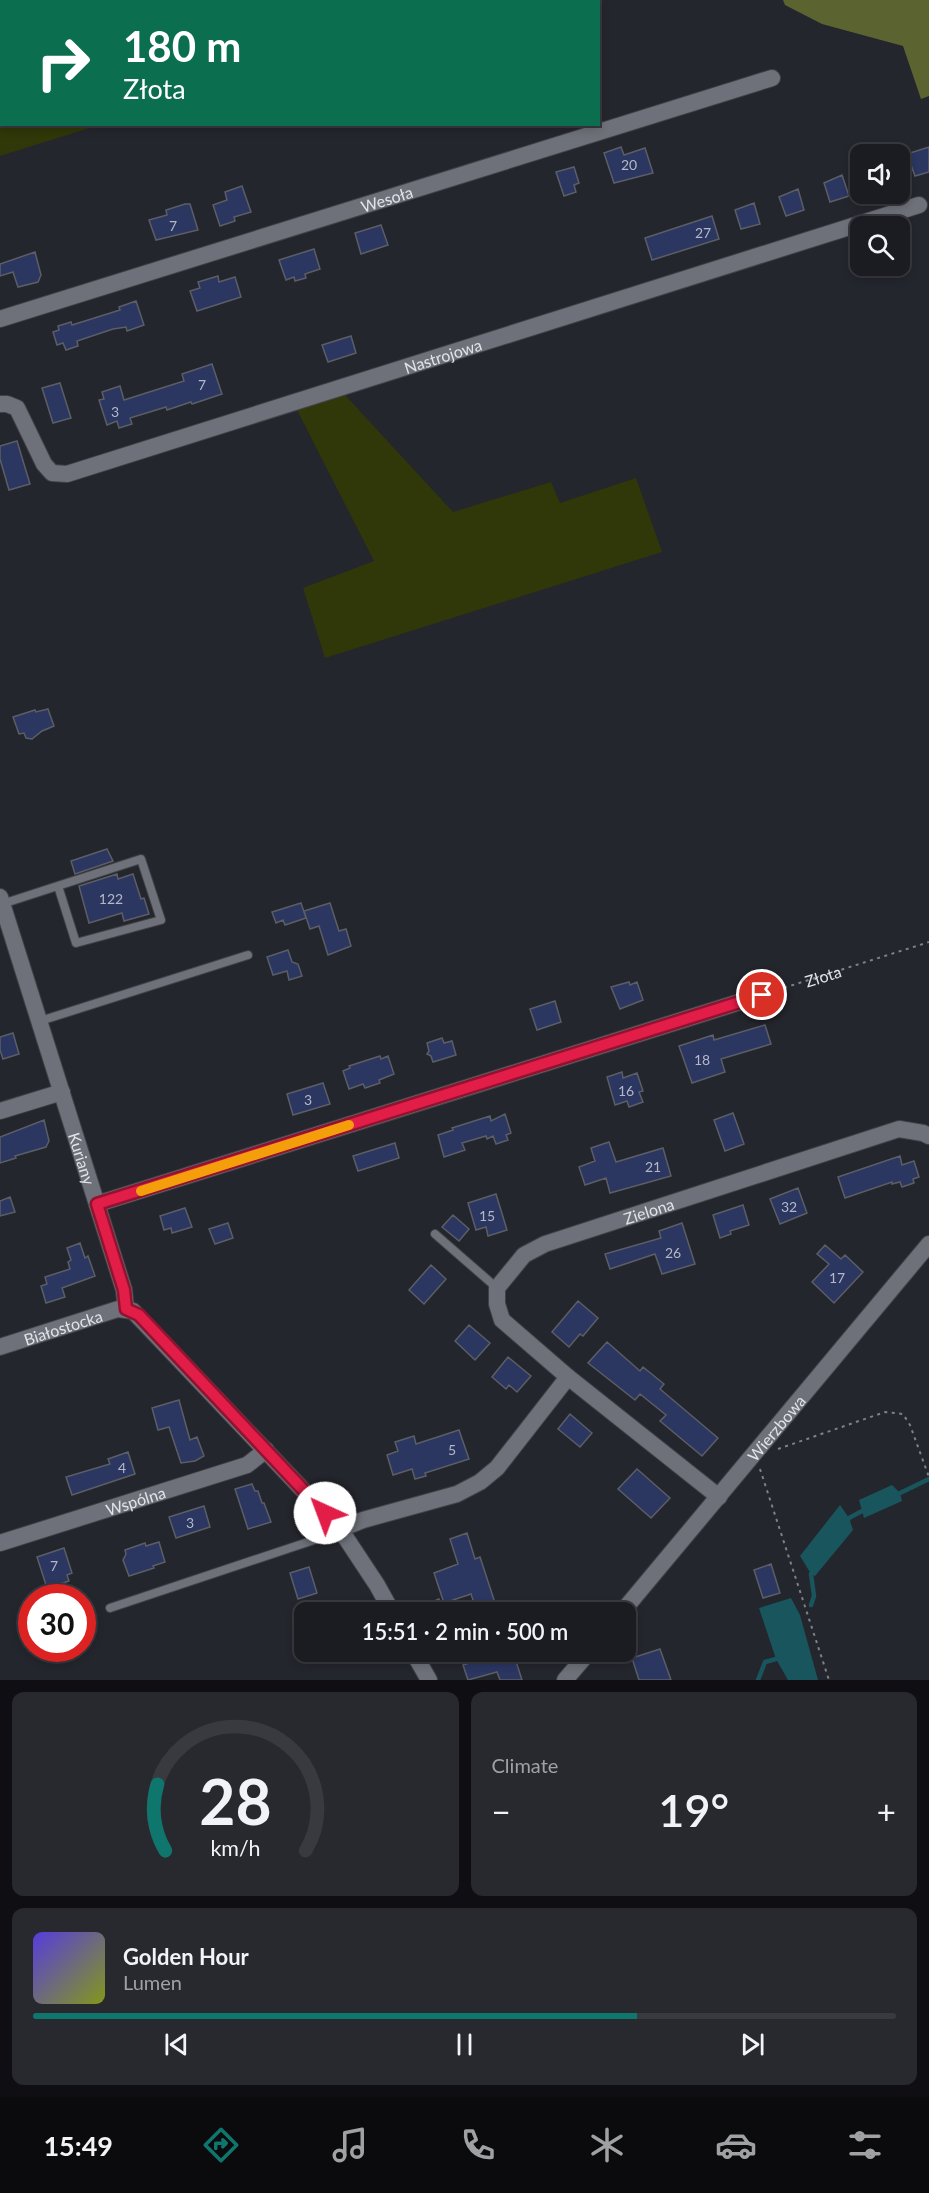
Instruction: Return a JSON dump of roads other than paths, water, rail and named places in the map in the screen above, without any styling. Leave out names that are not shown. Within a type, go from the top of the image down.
[{"type":"street","name":"Wesoła","points":[[0,319],[772,78]]},
{"type":"street","name":"Nastrojowa","points":[[0,404],[17,408],[44,464],[52,473],[67,474],[919,205]]},
{"type":"street","name":"Kuriany","points":[[2,909],[40,1021],[124,1290],[126,1309]]},
{"type":"street","points":[[97,1204],[762,995]]},
{"type":"street","points":[[0,1111],[62,1092]]},
{"type":"street","name":"Zielona","points":[[497,1288],[524,1255],[545,1244],[899,1129],[929,1136]]},
{"type":"street","name":"Wierzbowa","points":[[630,1602],[929,1244]]},
{"type":"street","points":[[497,1288],[497,1304],[502,1320],[568,1377],[719,1497]]},
{"type":"street","name":"Białostocka","points":[[0,1347],[118,1309],[126,1309]]},
{"type":"street","points":[[126,1309],[139,1315],[340,1528],[386,1602]]},
{"type":"street","points":[[340,1528],[457,1494],[480,1482],[497,1468],[568,1377]]},
{"type":"street","name":"Wspólna","points":[[0,1543],[247,1465],[266,1450]]},
{"type":"street","points":[[419,1662],[429,1680]]},
{"type":"street","points":[[565,1680],[580,1662]]},
{"type":"lane","points":[[2,909],[58,886],[141,859],[161,920],[76,943],[58,886]]},
{"type":"lane","points":[[40,1021],[248,955]]},
{"type":"lane","points":[[435,1234],[497,1288]]},
{"type":"lane","points":[[110,1608],[302,1544],[340,1528]]},
{"type":"water","points":[[892,1485],[900,1493],[902,1501],[864,1518],[859,1500]]},
{"type":"water","points":[[840,1505],[849,1518],[853,1530],[815,1576],[811,1574],[800,1556]]},
{"type":"water","points":[[791,1598],[800,1615],[818,1680],[788,1680],[776,1659],[759,1608]]},
{"type":"waterway","points":[[896,1495],[929,1479]]},
{"type":"waterway","points":[[847,1522],[849,1518],[864,1510]]},
{"type":"waterway","points":[[811,1605],[814,1596],[811,1574],[813,1571]]},
{"type":"waterway","points":[[758,1680],[765,1662],[776,1659],[778,1656]]}]
